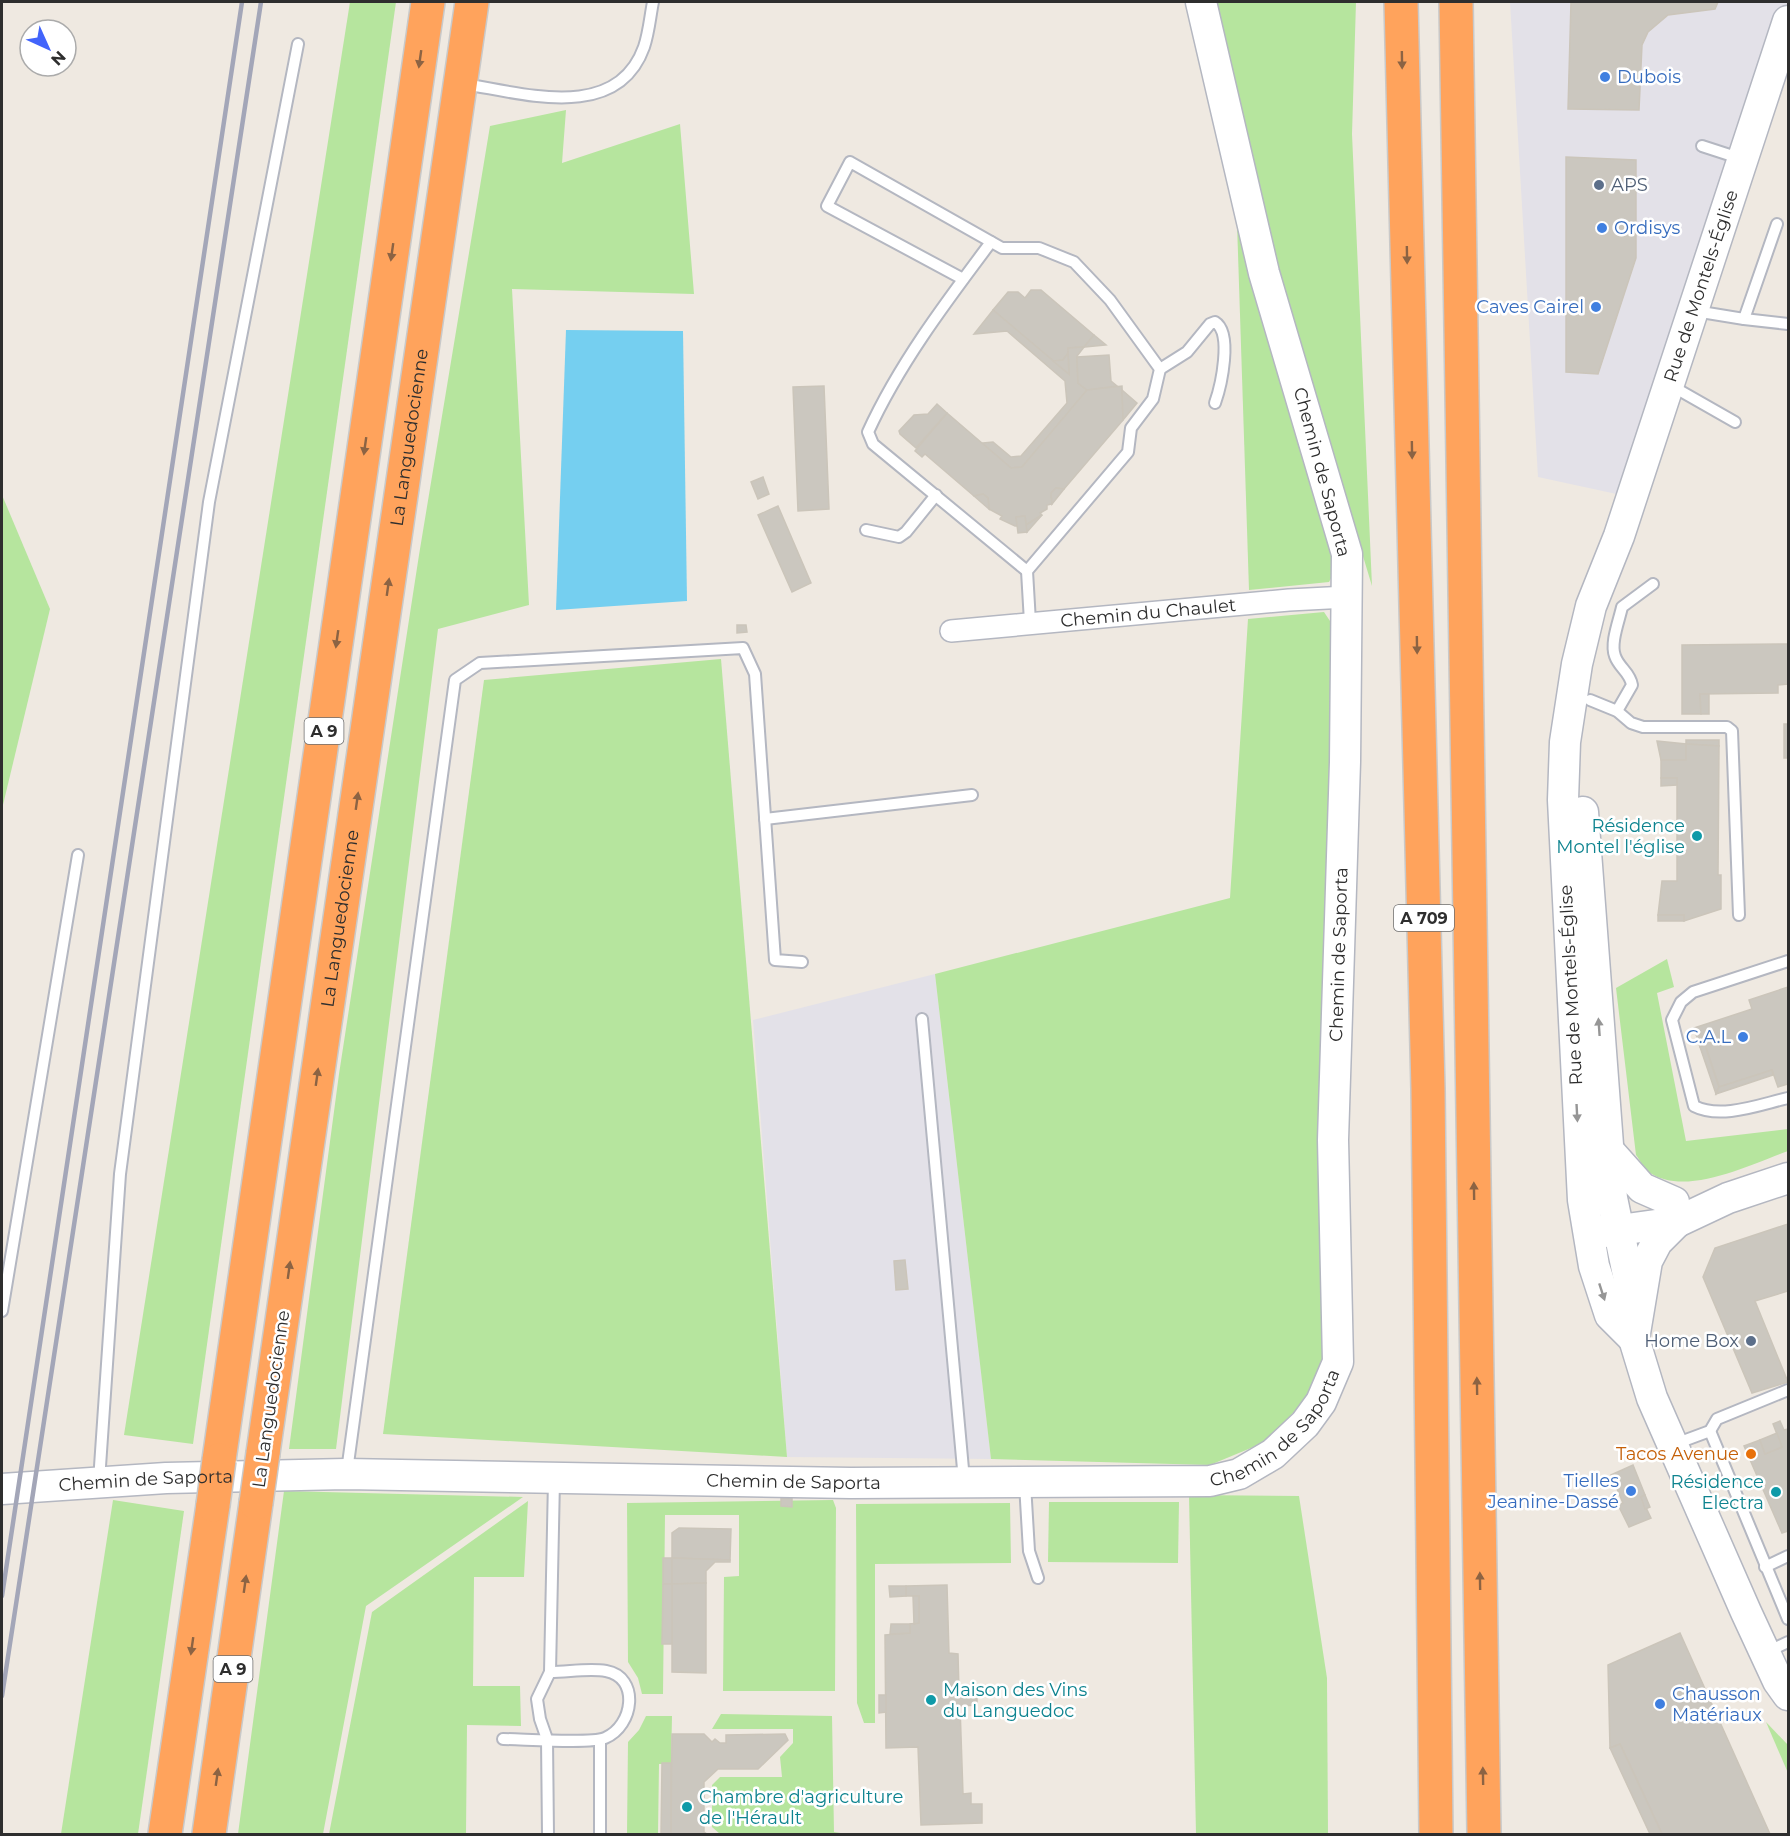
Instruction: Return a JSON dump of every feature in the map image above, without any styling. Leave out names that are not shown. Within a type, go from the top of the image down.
[{"type":"highway","name":"A 9","points":[[165,1834],[428,2]]},
{"type":"highway","name":"La Languedocienne","points":[[209,1834],[472,2]]},
{"type":"highway","name":"A 709","points":[[1401,2],[1428,1089],[1436,1834]]},
{"type":"highway","name":"A 709","points":[[1456,2],[1484,1834]]},
{"type":"street","name":"Chemin de Saporta","points":[[2,1489],[99,1481],[346,1474],[554,1479],[1025,1484],[1210,1481],[1239,1474],[1273,1454],[1305,1424],[1321,1402],[1338,1362],[1333,1140],[1347,554],[1264,273],[1201,2]]},
{"type":"street","name":"Rue de Montels-Église","points":[[1603,1232],[1608,1151],[1582,798],[1584,733],[1593,703],[1592,606],[1613,553],[1788,21]]},
{"type":"street","name":"Chemin du Chaulet","points":[[951,631],[1030,622],[1347,597]]},
{"type":"street","name":"Rue de Montels-Église","points":[[1593,703],[1565,742],[1565,853],[1578,1133],[1603,1232]]},
{"type":"street","points":[[1608,1151],[1642,1188],[1676,1212]]},
{"type":"street","points":[[1788,1178],[1676,1212],[1635,1218],[1603,1232],[1636,1329],[1652,1398],[1673,1445],[1777,1648],[1788,1695]]},
{"type":"street","points":[[1636,1329],[1647,1261],[1676,1212]]},
{"type":"lane","points":[[460,84],[573,98],[598,94],[622,79],[636,62],[648,33],[653,2]]},
{"type":"lane","points":[[99,1481],[120,1174],[208,514],[298,44]]},
{"type":"lane","points":[[1702,146],[1743,159]]},
{"type":"lane","points":[[963,279],[826,206],[850,162],[1002,248],[1039,248],[1074,262],[1110,300],[1160,369]]},
{"type":"lane","points":[[1744,319],[1777,224]]},
{"type":"lane","points":[[991,242],[963,279],[883,400],[868,432],[873,444],[1027,572]]},
{"type":"lane","points":[[1692,310],[1788,324]]},
{"type":"lane","points":[[1030,622],[1027,572],[1128,452],[1131,428],[1154,399],[1160,369],[1187,352],[1210,324],[1215,322],[1223,331],[1223,378],[1215,403]]},
{"type":"lane","points":[[1669,385],[1735,422]]},
{"type":"lane","points":[[866,530],[899,537],[912,525],[936,495]]},
{"type":"lane","points":[[1593,703],[1632,685],[1629,673],[1615,657],[1613,648],[1622,607],[1653,584]]},
{"type":"lane","points":[[346,1474],[455,680],[480,663],[743,648],[755,674],[775,960],[802,962]]},
{"type":"lane","points":[[1593,703],[1643,727],[1727,726],[1732,731],[1739,915]]},
{"type":"lane","points":[[765,819],[972,795]]},
{"type":"lane","points":[[2,1311],[78,855]]},
{"type":"lane","points":[[1788,961],[1693,992],[1681,1002],[1672,1020],[1694,1106],[1705,1112],[1735,1109],[1788,1098]]},
{"type":"lane","points":[[922,1019],[964,1483]]},
{"type":"lane","points":[[1673,1445],[1710,1431],[1717,1419],[1788,1390]]},
{"type":"lane","points":[[1710,1431],[1788,1619]]},
{"type":"lane","points":[[548,1834],[547,1739],[540,1719],[537,1699],[550,1671],[554,1479]]},
{"type":"lane","points":[[1025,1484],[1029,1551],[1038,1578]]},
{"type":"lane","points":[[1765,1567],[1788,1556]]},
{"type":"lane","points":[[503,1739],[600,1740],[622,1725],[631,1702],[625,1683],[608,1671],[550,1671]]},
{"type":"lane","points":[[600,1740],[600,1834]]},
{"type":"shaded area","points":[[1510,2],[1788,2],[1788,29],[1635,498],[1538,477]]},
{"type":"shaded area","points":[[935,974],[991,1459],[787,1457],[753,1020]]},
{"type":"green space","points":[[350,2],[396,2],[193,1444],[124,1435]]},
{"type":"green space","points":[[1209,2],[1356,2],[1352,134],[1372,586],[1277,271]]},
{"type":"green space","points":[[566,110],[562,163],[680,124],[694,294],[512,289],[529,605],[438,629],[336,1449],[289,1449],[339,1074],[419,555],[490,126]]},
{"type":"green space","points":[[1237,223],[1341,561],[1329,582],[1249,590]]},
{"type":"green space","points":[[2,495],[50,609],[2,809]]},
{"type":"green space","points":[[1324,612],[1340,636],[1322,1360],[1315,1388],[1263,1443],[1210,1465],[991,1459],[935,974],[1230,898],[1248,619]]},
{"type":"green space","points":[[721,659],[787,1457],[383,1434],[484,680]]},
{"type":"green space","points":[[1667,959],[1674,987],[1657,993],[1686,1141],[1788,1129],[1788,1151],[1719,1176],[1682,1182],[1650,1173],[1636,1155],[1616,988]]},
{"type":"green space","points":[[284,1491],[523,1497],[366,1606],[323,1834],[238,1834]]},
{"type":"green space","points":[[1189,1495],[1299,1496],[1327,1678],[1328,1834],[1196,1834]]},
{"type":"green space","points":[[113,1500],[184,1511],[138,1834],[61,1834]]},
{"type":"green space","points":[[833,1500],[836,1508],[835,1691],[723,1691],[724,1577],[739,1576],[739,1515],[665,1515],[663,1694],[642,1694],[638,1678],[628,1662],[627,1503]]},
{"type":"green space","points":[[528,1501],[524,1577],[474,1577],[473,1686],[520,1686],[521,1726],[467,1725],[466,1834],[329,1834],[372,1612]]},
{"type":"green space","points":[[1049,1502],[1179,1502],[1178,1563],[1048,1562]]},
{"type":"green space","points":[[1010,1503],[1011,1563],[875,1564],[875,1723],[864,1723],[857,1703],[856,1504]]},
{"type":"green space","points":[[721,1714],[832,1716],[834,1832],[847,1834],[720,1834],[712,1827],[712,1785],[720,1777],[782,1777],[780,1757],[793,1743],[793,1729],[712,1729]]},
{"type":"green space","points":[[646,1716],[672,1716],[671,1764],[659,1764],[658,1834],[627,1834],[628,1742],[639,1730]]},
{"type":"green space","points":[[1766,1722],[1788,1745],[1788,1773]]},
{"type":"water","points":[[566,330],[683,331],[687,601],[556,610]]},
{"type":"building","name":"Dubois","points":[[1571,2],[1718,2],[1715,9],[1668,15],[1648,32],[1642,45],[1639,110],[1568,109]]},
{"type":"building","points":[[1566,157],[1636,160],[1636,258],[1598,374],[1566,372]]},
{"type":"building","points":[[1031,290],[1041,290],[1094,335],[1084,347],[1068,348],[1068,353],[1063,360],[1053,361],[993,310],[1008,292],[1018,292],[1025,298]]},
{"type":"building","points":[[993,310],[1069,374],[1068,348],[1084,347],[1077,356],[1078,383],[1087,390],[1022,467],[1011,468],[982,443],[993,442],[1011,457],[1021,456],[1067,403],[1065,381],[1007,331],[974,334]]},
{"type":"building","points":[[1094,335],[1106,345],[1084,347]]},
{"type":"building","points":[[1068,353],[1069,374],[1053,361],[1063,360]]},
{"type":"building","points":[[1109,355],[1111,381],[1117,386],[1087,390],[1078,383],[1077,357]]},
{"type":"building","points":[[824,386],[829,509],[798,511],[793,387]]},
{"type":"building","points":[[1122,386],[1123,420],[1064,489],[1056,488],[1051,493],[1052,504],[1047,505],[1047,509],[1040,513],[1042,515],[1026,525],[1025,516],[1016,517],[1017,526],[1000,519],[1002,516],[989,509],[988,498],[983,494],[974,496],[925,454],[922,457],[915,451],[947,413],[1011,468],[1022,467],[1087,390]]},
{"type":"building","points":[[1122,390],[1137,403],[1123,420]]},
{"type":"building","points":[[937,404],[947,413],[916,448],[899,431],[914,415],[928,414]]},
{"type":"building","points":[[763,477],[769,494],[758,499],[751,482]]},
{"type":"building","points":[[1056,488],[1064,489],[1052,504],[1051,493]]},
{"type":"building","points":[[983,494],[988,498],[989,509],[974,496]]},
{"type":"building","points":[[778,506],[811,583],[792,592],[758,515]]},
{"type":"building","points":[[1042,515],[1027,532],[1026,525]]},
{"type":"building","points":[[1025,516],[1027,532],[1018,533],[1016,517]]},
{"type":"building","points":[[737,625],[746,625],[747,632],[737,633]]},
{"type":"building","points":[[1788,644],[1788,684],[1778,685],[1778,693],[1700,694],[1701,714],[1682,714],[1682,645]]},
{"type":"building","points":[[1700,694],[1709,694],[1709,714],[1701,714]]},
{"type":"building","points":[[1784,724],[1788,724],[1788,758],[1784,758]]},
{"type":"building","points":[[1686,740],[1719,740],[1719,746],[1686,744]]},
{"type":"building","points":[[1657,741],[1686,744],[1686,760],[1661,760]]},
{"type":"building","name":"Résidence Montel l'église","points":[[1686,744],[1719,746],[1718,875],[1721,875],[1721,909],[1684,921],[1684,915],[1658,915],[1662,881],[1677,881],[1677,778],[1661,778],[1661,760],[1686,760]]},
{"type":"building","points":[[1661,778],[1677,778],[1677,785],[1661,786]]},
{"type":"building","points":[[1658,915],[1684,915],[1684,921],[1658,921]]},
{"type":"building","name":"C.A.L","points":[[1788,987],[1788,1084],[1778,1087],[1772,1070],[1719,1087],[1705,1045],[1700,1047],[1694,1028],[1752,1009],[1749,1000]]},
{"type":"building","points":[[1705,1045],[1719,1087],[1716,1094],[1700,1047]]},
{"type":"building","points":[[1772,1070],[1773,1075],[1716,1094],[1719,1087]]},
{"type":"building","name":"Home Box","points":[[1788,1224],[1788,1291],[1755,1301],[1788,1382],[1752,1393],[1703,1277],[1715,1248]]},
{"type":"building","points":[[905,1260],[908,1289],[896,1290],[894,1261]]},
{"type":"building","name":"Résidence Electra","points":[[1780,1421],[1784,1430],[1788,1429],[1788,1531],[1782,1533],[1744,1446],[1760,1440],[1765,1454],[1782,1447],[1773,1424]]},
{"type":"building","points":[[1777,1433],[1782,1447],[1765,1454],[1760,1440]]},
{"type":"building","points":[[1633,1465],[1645,1495],[1641,1497],[1651,1518],[1629,1527],[1618,1505],[1623,1503],[1611,1475]]},
{"type":"building","points":[[1645,1495],[1650,1507],[1645,1509],[1641,1497]]},
{"type":"building","points":[[781,1498],[792,1498],[792,1507],[781,1506]]},
{"type":"building","points":[[679,1528],[731,1529],[730,1560],[672,1558],[672,1533]]},
{"type":"building","points":[[663,1558],[672,1558],[672,1584],[663,1584]]},
{"type":"building","points":[[672,1558],[730,1560],[730,1562],[715,1562],[706,1571],[706,1583],[672,1584]]},
{"type":"building","points":[[706,1583],[706,1673],[672,1672],[672,1584]]},
{"type":"building","points":[[663,1584],[672,1584],[672,1644],[662,1644]]},
{"type":"building","name":"Maison des Vins du Languedoc","points":[[947,1585],[949,1653],[958,1654],[959,1692],[977,1693],[977,1705],[960,1706],[963,1794],[971,1793],[971,1804],[982,1804],[982,1823],[921,1825],[918,1747],[886,1748],[885,1635],[910,1633],[910,1624],[919,1623],[919,1596],[906,1596],[906,1586]]},
{"type":"building","points":[[889,1586],[906,1586],[906,1596],[890,1597]]},
{"type":"building","points":[[913,1596],[919,1596],[919,1623],[914,1624]]},
{"type":"building","points":[[891,1624],[910,1624],[910,1633],[890,1634]]},
{"type":"building","name":"Chausson Matériaux","points":[[1680,1633],[1770,1834],[1662,1834],[1620,1744],[1610,1748],[1608,1665]]},
{"type":"building","points":[[879,1695],[886,1695],[886,1712],[879,1713]]},
{"type":"building","name":"Chambre d'agriculture de l'Hérault","points":[[672,1734],[704,1734],[712,1742],[715,1739],[720,1743],[726,1743],[726,1735],[785,1734],[788,1740],[758,1769],[718,1769],[704,1782],[704,1832],[707,1834],[671,1834]]},
{"type":"building","points":[[1620,1744],[1662,1834],[1650,1834],[1610,1748]]},
{"type":"building","points":[[662,1763],[671,1763],[671,1834],[661,1834]]},
{"type":"railway","points":[[2,1596],[242,2]]},
{"type":"railway","points":[[2,1696],[261,2]]},
{"type":"place","name":"Dubois","points":[[1605,77]]},
{"type":"place","name":"APS","points":[[1599,185]]},
{"type":"place","name":"Ordisys","points":[[1602,228]]},
{"type":"place","name":"Caves Cairel","points":[[1596,307]]},
{"type":"place","name":"Résidence Montel l'église","points":[[1697,836]]},
{"type":"place","name":"C.A.L","points":[[1743,1037]]},
{"type":"place","name":"Home Box","points":[[1751,1341]]},
{"type":"place","name":"Tacos Avenue","points":[[1751,1454]]},
{"type":"place","name":"Tielles Jeanine-Dassé","points":[[1631,1491]]},
{"type":"place","name":"Résidence Electra","points":[[1776,1492]]},
{"type":"place","name":"Maison des Vins du Languedoc","points":[[931,1700]]},
{"type":"place","name":"Chausson Matériaux","points":[[1660,1704]]},
{"type":"place","name":"Chambre d'agriculture de l'Hérault","points":[[687,1807]]}]
